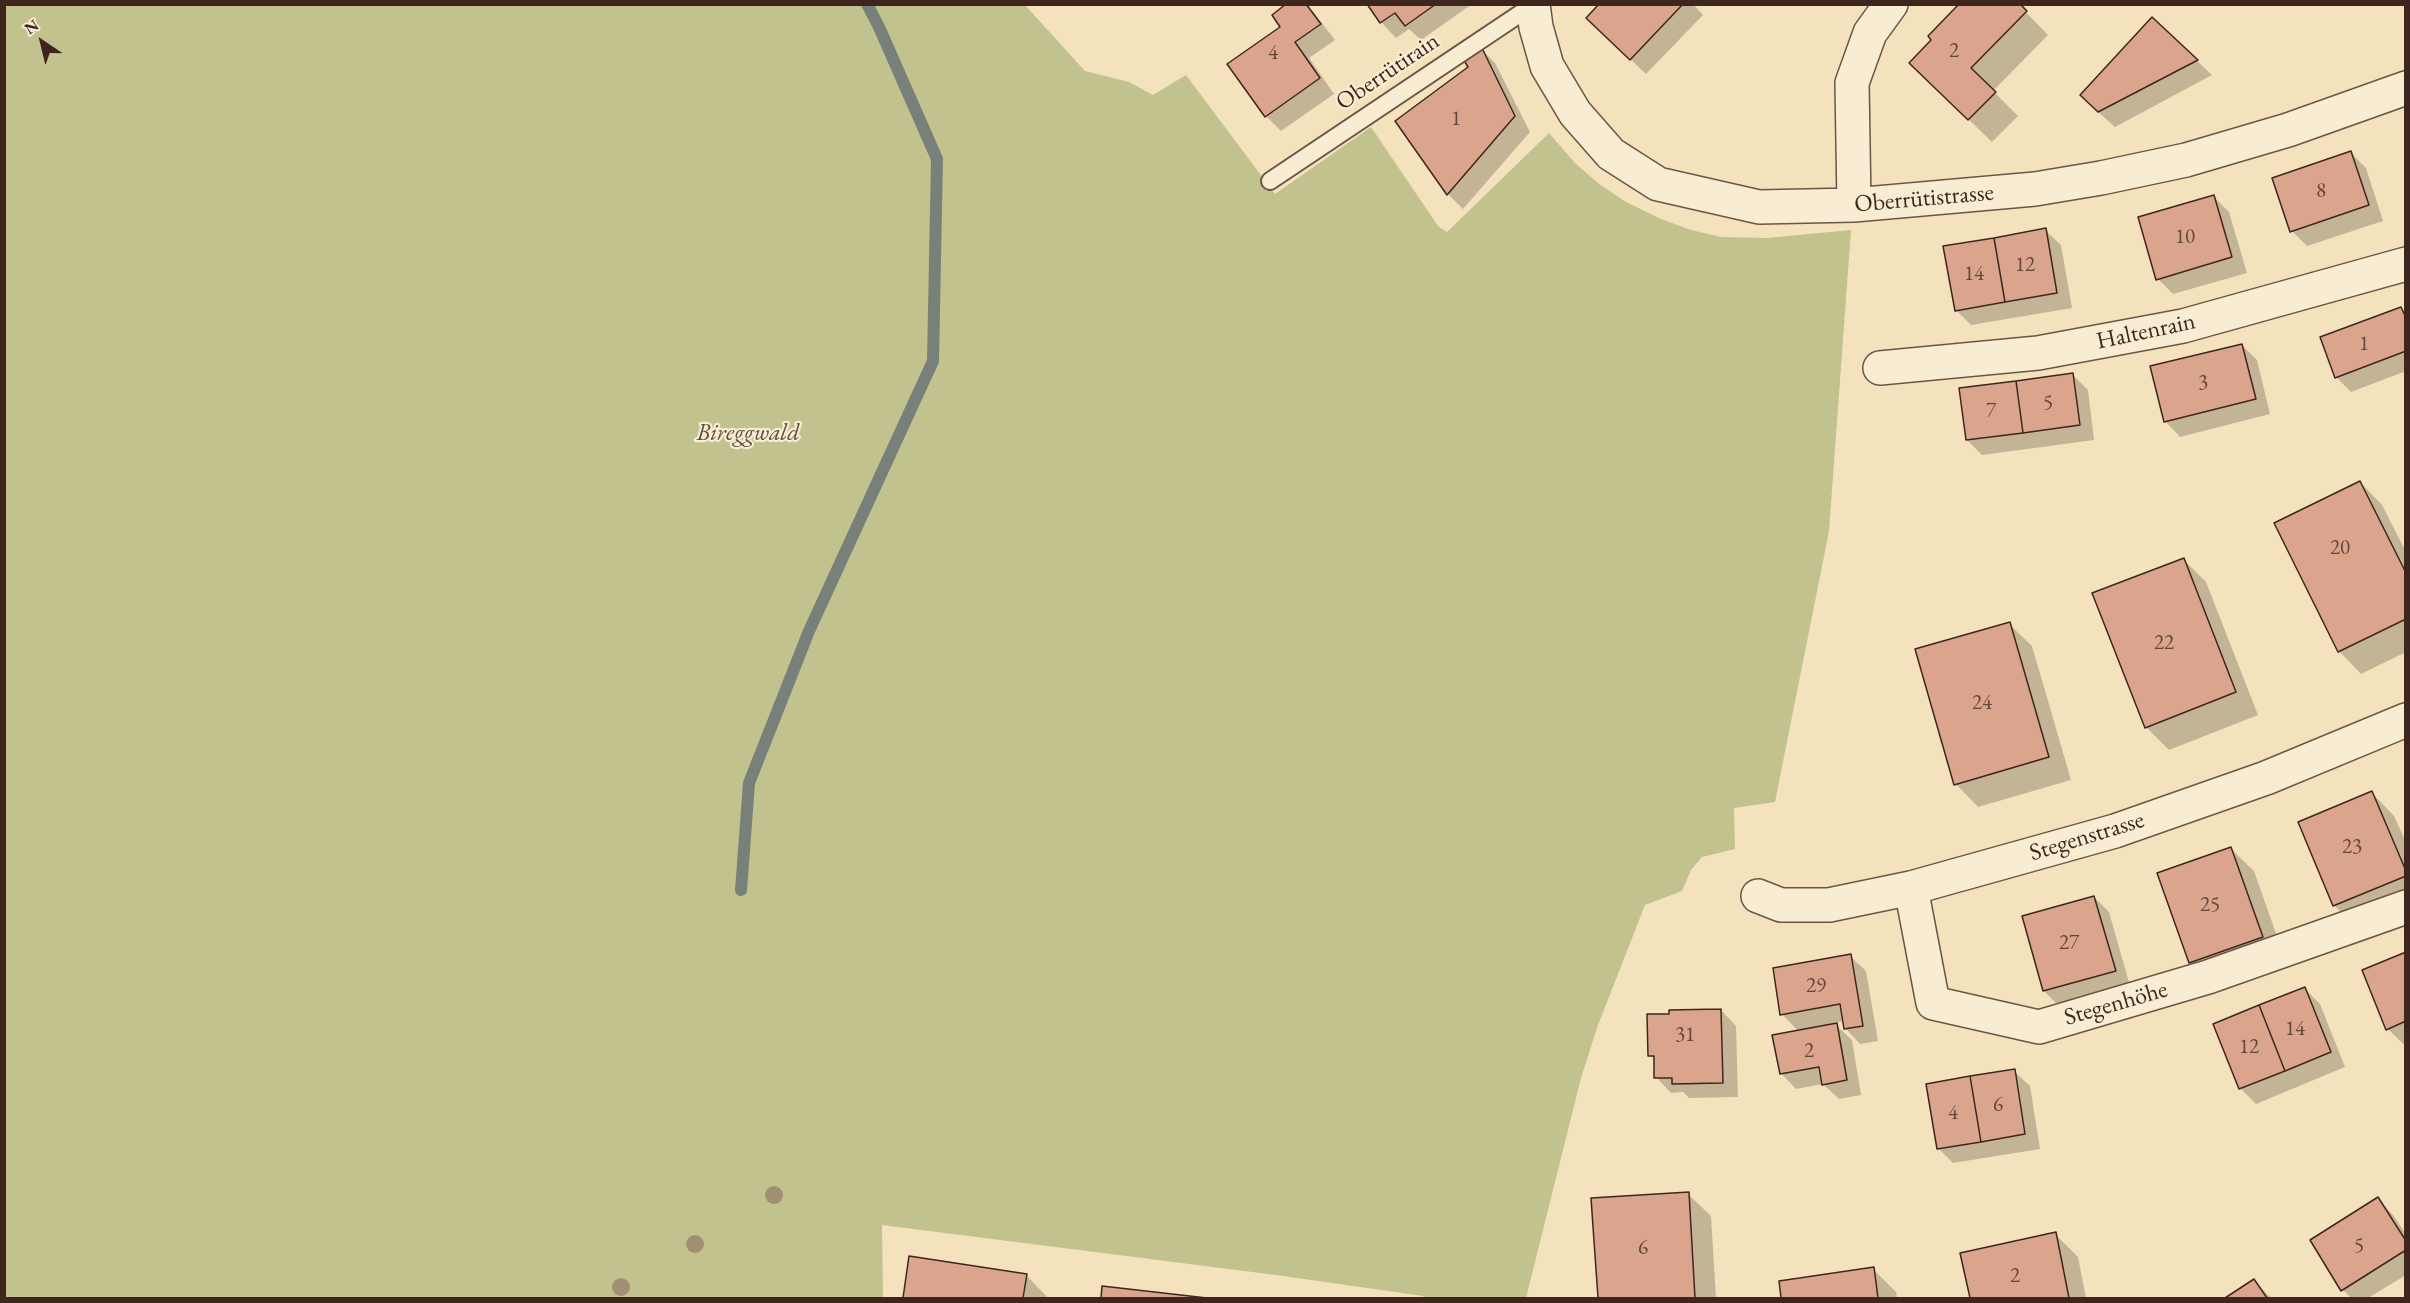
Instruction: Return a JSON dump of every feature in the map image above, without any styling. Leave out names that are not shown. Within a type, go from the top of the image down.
[{"type":"street","points":[[1854,205],[1852,83],[1870,33],[1891,4]]},
{"type":"street","name":"Oberrütistrasse","points":[[1533,5],[1536,27],[1547,66],[1575,113],[1611,154],[1658,184],[1759,207],[1854,205],[2035,189],[2101,178],[2186,160],[2277,133],[2406,88]]},
{"type":"street","name":"Haltenrain","points":[[1880,368],[2038,353],[2183,326],[2406,264]]},
{"type":"street","name":"Stegenstrasse","points":[[1758,896],[1781,905],[1829,906],[1911,888],[2115,831],[2266,778],[2406,720]]},
{"type":"street","name":"Stegenhöhe","points":[[1911,888],[1933,1003],[2039,1027],[2208,977],[2406,907]]},
{"type":"lane","name":"Oberrütirain","points":[[1270,181],[1533,5]]},
{"type":"green space","name":"Bireggwald","points":[[5,5],[1025,5],[1085,71],[1129,82],[1153,95],[1186,75],[1275,194],[1371,127],[1438,226],[1447,232],[1549,133],[1575,163],[1599,184],[1626,202],[1691,230],[1721,237],[1767,238],[1851,230],[1829,531],[1775,802],[1734,808],[1735,849],[1702,857],[1691,870],[1682,891],[1645,905],[1598,1025],[1581,1078],[1526,1298],[1424,1298],[1423,1296],[1276,1275],[882,1225],[883,1298],[5,1298]]},
{"type":"building","points":[[1286,4],[1306,4],[1321,24],[1295,42],[1320,78],[1265,117],[1227,64],[1280,27],[1272,15]]},
{"type":"building","points":[[1367,4],[1436,4],[1405,26],[1395,13],[1380,23]]},
{"type":"building","points":[[1599,4],[1683,4],[1630,60],[1586,18]]},
{"type":"building","points":[[1959,4],[2020,4],[2027,11],[1971,68],[1996,92],[1968,120],[1909,63],[1931,40],[1928,36]]},
{"type":"building","points":[[2152,17],[2198,60],[2098,112],[2080,95]]},
{"type":"building","points":[[1481,46],[1515,116],[1447,195],[1395,121],[1468,67],[1463,59]]},
{"type":"building","points":[[2351,151],[2369,205],[2290,232],[2272,178]]},
{"type":"building","points":[[2214,195],[2232,257],[2156,280],[2138,217]]},
{"type":"building","points":[[2046,228],[2057,293],[2005,302],[1994,238]]},
{"type":"building","points":[[1994,238],[2005,302],[1955,311],[1943,246]]},
{"type":"building","points":[[2401,307],[2406,318],[2406,351],[2335,378],[2320,337]]},
{"type":"building","points":[[2242,344],[2256,399],[2164,422],[2150,366]]},
{"type":"building","points":[[2073,373],[2080,425],[2023,433],[2016,381]]},
{"type":"building","points":[[2016,381],[2023,433],[1966,440],[1959,388]]},
{"type":"building","points":[[2360,481],[2406,573],[2406,619],[2338,652],[2274,523]]},
{"type":"building","points":[[2184,558],[2236,692],[2145,728],[2092,593]]},
{"type":"building","points":[[2010,622],[2049,757],[1954,785],[1915,649]]},
{"type":"building","points":[[2372,791],[2406,871],[2406,876],[2333,906],[2298,822]]},
{"type":"building","points":[[2231,847],[2263,937],[2189,963],[2157,873]]},
{"type":"building","points":[[2094,896],[2116,971],[2043,991],[2022,916]]},
{"type":"building","points":[[2406,952],[2406,1021],[2386,1030],[2362,970]]},
{"type":"building","points":[[1851,954],[1863,1026],[1844,1029],[1840,1004],[1780,1015],[1773,968]]},
{"type":"building","points":[[2305,987],[2331,1052],[2285,1071],[2259,1005]]},
{"type":"building","points":[[2259,1005],[2285,1071],[2239,1089],[2213,1024]]},
{"type":"building","points":[[1721,1009],[1723,1083],[1672,1084],[1672,1078],[1654,1078],[1654,1056],[1648,1056],[1647,1014],[1669,1014],[1669,1010]]},
{"type":"building","points":[[1837,1023],[1847,1080],[1822,1085],[1819,1067],[1780,1074],[1772,1035]]},
{"type":"building","points":[[2015,1069],[2025,1134],[1981,1142],[1970,1076]]},
{"type":"building","points":[[1970,1076],[1981,1142],[1937,1149],[1926,1084]]},
{"type":"building","points":[[1689,1192],[1695,1298],[1598,1298],[1591,1198]]},
{"type":"building","points":[[2378,1197],[2406,1241],[2406,1250],[2341,1291],[2310,1240]]},
{"type":"building","points":[[2056,1232],[2069,1298],[1970,1298],[1960,1253]]},
{"type":"building","points":[[909,1256],[1027,1274],[1023,1298],[903,1298]]},
{"type":"building","points":[[1874,1267],[1878,1298],[1781,1298],[1779,1281]]},
{"type":"building","points":[[2254,1279],[2267,1298],[2225,1298]]},
{"type":"building","points":[[1102,1286],[1207,1298],[1101,1298]]},
{"type":"waterway","points":[[741,890],[749,783],[809,631],[933,361],[937,159],[867,4]]}]
